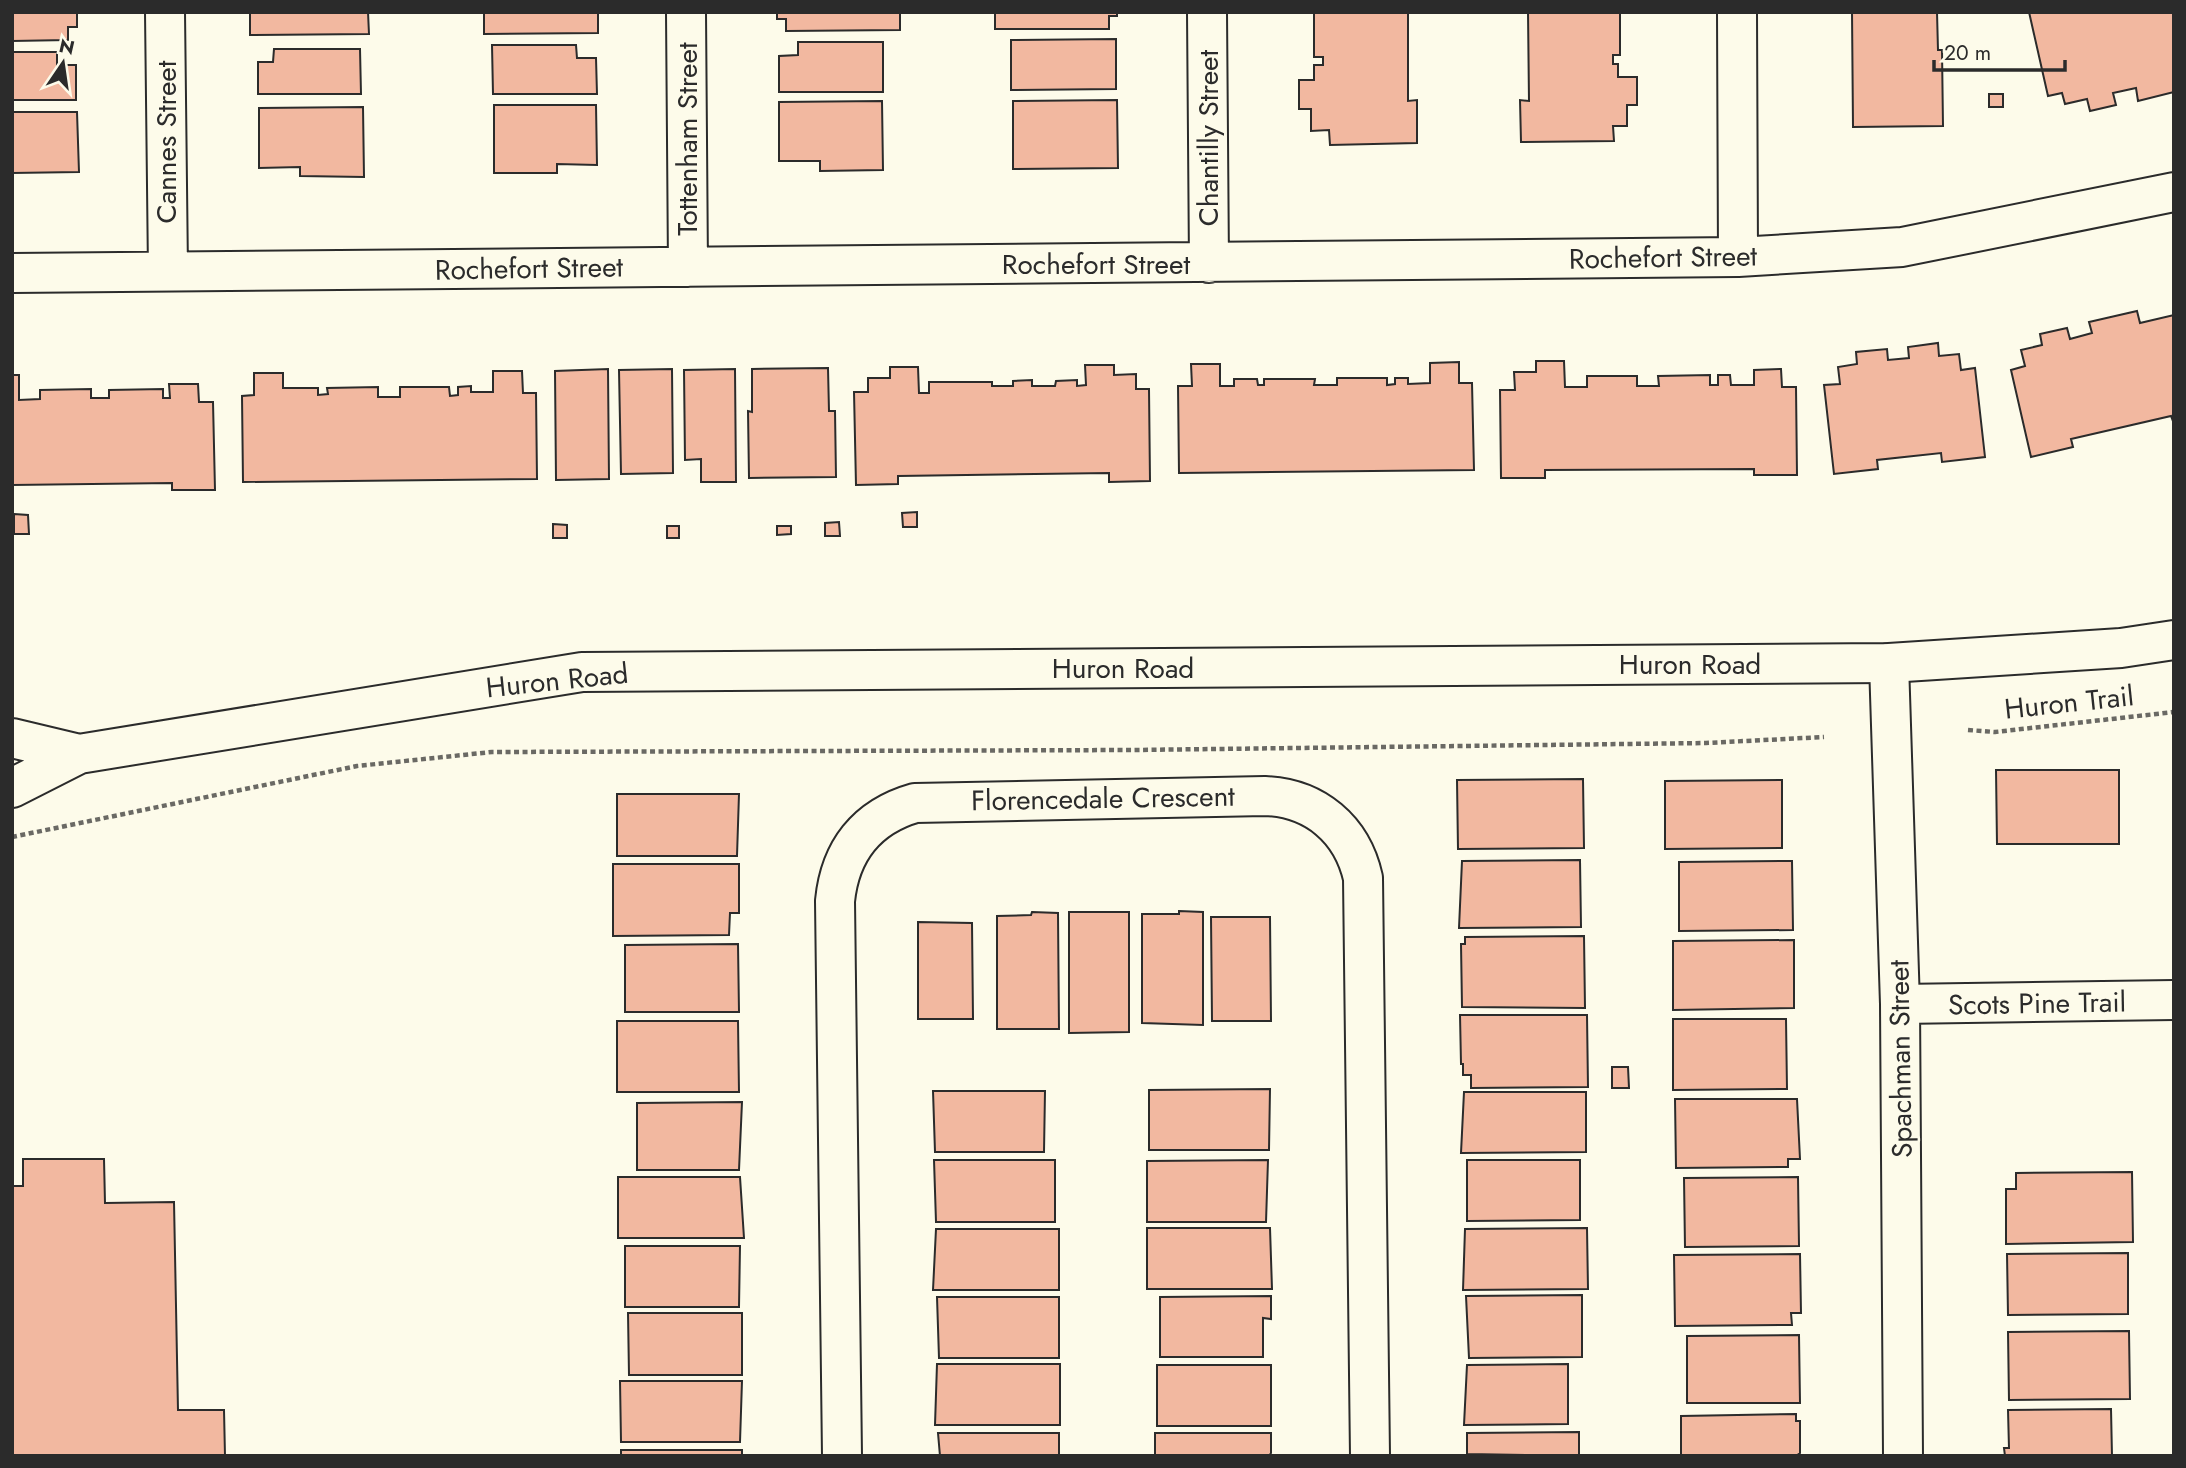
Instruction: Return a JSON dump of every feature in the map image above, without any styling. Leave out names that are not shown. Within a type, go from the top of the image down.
[{"type":"street","name":"Cannes Street","points":[[166,12],[168,271]]},
{"type":"street","name":"Tottenham Street","points":[[686,12],[688,267]]},
{"type":"street","name":"Chantilly Street","points":[[1207,12],[1209,263]]},
{"type":"street","points":[[1737,12],[1738,257]]},
{"type":"street","name":"Rochefort Street","points":[[12,273],[1738,257],[1902,247],[2174,192]]},
{"type":"street","name":"Huron Road","points":[[12,788],[79,754],[582,672],[1889,663],[2121,648],[2174,640]]},
{"type":"street","name":"Spachman Street","points":[[1889,663],[1900,1004],[1903,1456]]},
{"type":"street","name":"Huron Road","points":[[12,738],[79,754]]},
{"type":"street","name":"Florencedale Crescent","points":[[842,1456],[835,901],[841,867],[848,851],[870,825],[899,808],[915,803],[1265,796],[1281,796],[1310,805],[1335,823],[1354,848],[1363,877],[1370,1456]]},
{"type":"street","name":"Scots Pine Trail","points":[[1900,1004],[2174,1000]]},
{"type":"path","name":"Huron Trail","points":[[1968,730],[1995,732],[2174,712]]},
{"type":"building","points":[[12,12],[77,12],[77,27],[68,27],[68,40],[12,41]]},
{"type":"building","points":[[250,12],[368,12],[369,34],[250,35]]},
{"type":"building","points":[[484,12],[598,12],[598,33],[484,34]]},
{"type":"building","points":[[777,12],[900,12],[900,30],[786,31],[786,19],[777,19]]},
{"type":"building","points":[[995,12],[1117,12],[1117,16],[1109,16],[1109,29],[995,29]]},
{"type":"building","points":[[1314,12],[1408,12],[1408,101],[1417,100],[1417,143],[1330,145],[1329,130],[1311,131],[1311,109],[1299,109],[1299,80],[1314,80],[1314,65],[1323,65],[1323,57],[1314,57]]},
{"type":"building","points":[[1528,12],[1620,12],[1620,55],[1613,55],[1613,64],[1618,64],[1618,77],[1637,77],[1637,105],[1627,105],[1627,126],[1613,126],[1614,141],[1521,142],[1520,100],[1529,101]]},
{"type":"building","points":[[1852,12],[1937,12],[1938,50],[1942,50],[1943,126],[1853,127]]},
{"type":"building","points":[[2029,12],[2174,12],[2174,92],[2138,101],[2136,88],[2113,93],[2116,105],[2090,111],[2087,99],[2065,104],[2062,93],[2048,96]]},
{"type":"building","points":[[1116,39],[1116,89],[1011,90],[1011,40]]},
{"type":"building","points":[[798,42],[883,42],[883,92],[779,92],[779,56],[798,55]]},
{"type":"building","points":[[492,45],[576,45],[577,58],[596,58],[597,94],[493,94]]},
{"type":"building","points":[[274,49],[360,49],[361,94],[258,94],[258,62],[273,62]]},
{"type":"building","points":[[12,52],[57,52],[57,65],[76,65],[76,100],[12,100]]},
{"type":"building","points":[[1989,94],[2003,94],[2003,107],[1989,107]]},
{"type":"building","points":[[1117,100],[1118,168],[1013,169],[1013,101]]},
{"type":"building","points":[[882,101],[883,170],[820,171],[820,161],[779,161],[779,102]]},
{"type":"building","points":[[494,105],[596,105],[597,165],[557,164],[557,173],[494,173]]},
{"type":"building","points":[[363,107],[364,177],[300,176],[300,167],[259,168],[259,108]]},
{"type":"building","points":[[12,112],[77,112],[79,172],[12,173]]},
{"type":"building","points":[[2137,311],[2140,323],[2174,315],[2174,424],[2171,416],[2071,439],[2073,447],[2031,457],[2011,370],[2025,366],[2021,350],[2042,345],[2040,334],[2067,328],[2070,339],[2092,333],[2089,322]]},
{"type":"building","points":[[1938,343],[1939,356],[1959,354],[1961,370],[1975,368],[1985,457],[1942,462],[1941,453],[1877,460],[1878,469],[1834,474],[1824,385],[1840,384],[1838,367],[1857,364],[1856,352],[1887,349],[1888,360],[1909,358],[1908,347]]},
{"type":"building","points":[[1536,361],[1564,361],[1565,387],[1587,387],[1587,376],[1637,376],[1637,386],[1659,386],[1658,376],[1710,375],[1710,385],[1718,385],[1718,375],[1730,375],[1731,385],[1754,385],[1754,370],[1781,369],[1782,387],[1796,387],[1797,475],[1754,475],[1754,469],[1545,470],[1545,478],[1501,478],[1500,390],[1515,390],[1514,372],[1536,372]]},
{"type":"building","points":[[1459,362],[1459,383],[1472,383],[1474,470],[1179,473],[1178,386],[1192,386],[1191,364],[1220,364],[1220,386],[1234,386],[1234,379],[1257,379],[1258,385],[1264,385],[1264,379],[1315,379],[1314,385],[1337,385],[1337,378],[1387,378],[1387,385],[1395,384],[1395,378],[1408,378],[1408,384],[1430,383],[1430,363]]},
{"type":"building","points":[[1085,365],[1114,365],[1114,375],[1136,374],[1136,389],[1149,389],[1150,481],[1109,482],[1109,473],[898,476],[898,484],[856,485],[854,392],[868,392],[868,378],[890,378],[890,367],[918,367],[919,393],[929,393],[929,382],[992,382],[992,386],[1013,386],[1013,381],[1032,380],[1032,386],[1055,386],[1056,381],[1077,380],[1077,386],[1086,385]]},
{"type":"building","points":[[828,368],[829,411],[835,411],[836,477],[749,478],[748,411],[752,412],[752,369]]},
{"type":"building","points":[[608,369],[609,479],[556,480],[555,371]]},
{"type":"building","points":[[672,369],[673,473],[621,474],[619,370]]},
{"type":"building","points":[[735,369],[736,482],[701,482],[701,459],[685,460],[684,370]]},
{"type":"building","points":[[493,371],[522,371],[523,393],[536,393],[537,479],[243,482],[242,396],[254,395],[254,373],[283,373],[283,388],[318,388],[318,395],[328,394],[327,388],[378,387],[378,397],[400,397],[400,387],[449,387],[450,396],[458,395],[458,387],[471,386],[471,392],[493,392]]},
{"type":"building","points":[[12,375],[19,375],[19,400],[40,399],[40,390],[91,389],[91,398],[109,398],[109,390],[163,389],[163,398],[170,398],[169,384],[198,384],[199,402],[213,402],[215,490],[172,490],[172,483],[12,485]]},
{"type":"building","points":[[917,512],[917,527],[903,527],[902,513]]},
{"type":"building","points":[[14,514],[28,515],[29,534],[14,534]]},
{"type":"building","points":[[839,522],[840,536],[825,536],[825,523]]},
{"type":"building","points":[[553,524],[567,525],[567,538],[553,538]]},
{"type":"building","points":[[667,526],[679,526],[679,538],[667,538]]},
{"type":"building","points":[[777,526],[791,526],[791,534],[777,535]]},
{"type":"building","points":[[1996,770],[2119,770],[2119,844],[1997,844]]},
{"type":"building","points":[[1583,779],[1584,848],[1458,849],[1457,780]]},
{"type":"building","points":[[1782,780],[1782,848],[1665,849],[1665,781]]},
{"type":"building","points":[[617,794],[739,794],[737,856],[617,856]]},
{"type":"building","points":[[1580,860],[1581,927],[1459,928],[1462,861]]},
{"type":"building","points":[[1792,861],[1793,930],[1679,931],[1679,862]]},
{"type":"building","points":[[613,864],[739,864],[739,913],[730,913],[729,935],[613,936]]},
{"type":"building","points":[[1179,911],[1203,912],[1203,1025],[1142,1023],[1142,914],[1179,914]]},
{"type":"building","points":[[1032,912],[1058,913],[1059,1029],[997,1029],[997,916],[1031,915]]},
{"type":"building","points":[[1069,912],[1129,912],[1129,1032],[1069,1033]]},
{"type":"building","points":[[1211,917],[1270,917],[1271,1021],[1212,1021]]},
{"type":"building","points":[[918,922],[972,923],[973,1019],[918,1019]]},
{"type":"building","points":[[1584,936],[1585,1008],[1462,1007],[1461,944],[1465,944],[1465,937]]},
{"type":"building","points":[[1794,940],[1794,1008],[1673,1010],[1673,941]]},
{"type":"building","points":[[738,944],[739,1012],[625,1012],[625,945]]},
{"type":"building","points":[[1460,1015],[1587,1015],[1588,1087],[1471,1088],[1471,1075],[1463,1075],[1461,1064]]},
{"type":"building","points":[[1673,1019],[1786,1019],[1787,1089],[1673,1090]]},
{"type":"building","points":[[617,1021],[738,1021],[739,1092],[617,1092]]},
{"type":"building","points":[[1612,1067],[1628,1067],[1629,1088],[1612,1088]]},
{"type":"building","points":[[1270,1089],[1269,1150],[1149,1150],[1149,1090]]},
{"type":"building","points":[[933,1091],[1045,1091],[1044,1152],[935,1152]]},
{"type":"building","points":[[1464,1092],[1586,1092],[1586,1152],[1461,1153]]},
{"type":"building","points":[[1675,1099],[1797,1099],[1800,1159],[1788,1159],[1788,1167],[1676,1168]]},
{"type":"building","points":[[742,1102],[739,1170],[637,1170],[637,1103]]},
{"type":"building","points":[[23,1159],[104,1159],[105,1203],[174,1202],[178,1410],[224,1410],[225,1456],[12,1456],[12,1186],[23,1186]]},
{"type":"building","points":[[934,1160],[1055,1160],[1055,1222],[936,1222]]},
{"type":"building","points":[[1268,1160],[1266,1222],[1147,1222],[1147,1161]]},
{"type":"building","points":[[1467,1160],[1580,1160],[1580,1220],[1467,1221]]},
{"type":"building","points":[[2132,1172],[2133,1242],[2006,1244],[2006,1189],[2016,1189],[2016,1173]]},
{"type":"building","points":[[618,1177],[740,1177],[744,1238],[618,1238]]},
{"type":"building","points":[[1798,1177],[1799,1246],[1685,1247],[1684,1178]]},
{"type":"building","points":[[1147,1228],[1270,1228],[1272,1289],[1147,1289]]},
{"type":"building","points":[[1587,1228],[1588,1289],[1463,1290],[1465,1229]]},
{"type":"building","points":[[936,1229],[1059,1229],[1059,1290],[933,1290]]},
{"type":"building","points":[[625,1246],[740,1246],[739,1307],[625,1307]]},
{"type":"building","points":[[2128,1253],[2128,1314],[2008,1315],[2007,1254]]},
{"type":"building","points":[[1800,1254],[1801,1313],[1791,1313],[1792,1325],[1675,1326],[1674,1255]]},
{"type":"building","points":[[1582,1295],[1582,1357],[1469,1358],[1466,1296]]},
{"type":"building","points":[[1271,1296],[1271,1319],[1263,1318],[1263,1357],[1160,1357],[1160,1297]]},
{"type":"building","points":[[937,1297],[1059,1297],[1059,1358],[939,1358]]},
{"type":"building","points":[[628,1313],[742,1313],[742,1375],[629,1375]]},
{"type":"building","points":[[2129,1331],[2130,1399],[2009,1400],[2008,1332]]},
{"type":"building","points":[[1799,1335],[1800,1403],[1687,1403],[1687,1336]]},
{"type":"building","points":[[937,1364],[1060,1364],[1060,1425],[935,1425]]},
{"type":"building","points":[[1568,1364],[1568,1424],[1464,1425],[1467,1365]]},
{"type":"building","points":[[1157,1365],[1271,1365],[1271,1426],[1157,1426]]},
{"type":"building","points":[[620,1381],[742,1381],[740,1442],[621,1442]]},
{"type":"building","points":[[2111,1409],[2112,1456],[2005,1456],[2004,1448],[2009,1448],[2008,1410]]},
{"type":"building","points":[[1796,1414],[1796,1421],[1800,1421],[1800,1453],[1796,1456],[1681,1456],[1681,1416]]},
{"type":"building","points":[[1579,1432],[1579,1456],[1467,1454],[1467,1433]]},
{"type":"building","points":[[938,1433],[1059,1433],[1059,1456],[940,1456]]},
{"type":"building","points":[[1155,1433],[1271,1433],[1271,1453],[1269,1456],[1155,1456]]},
{"type":"building","points":[[621,1450],[742,1450],[742,1456],[621,1456]]}]
